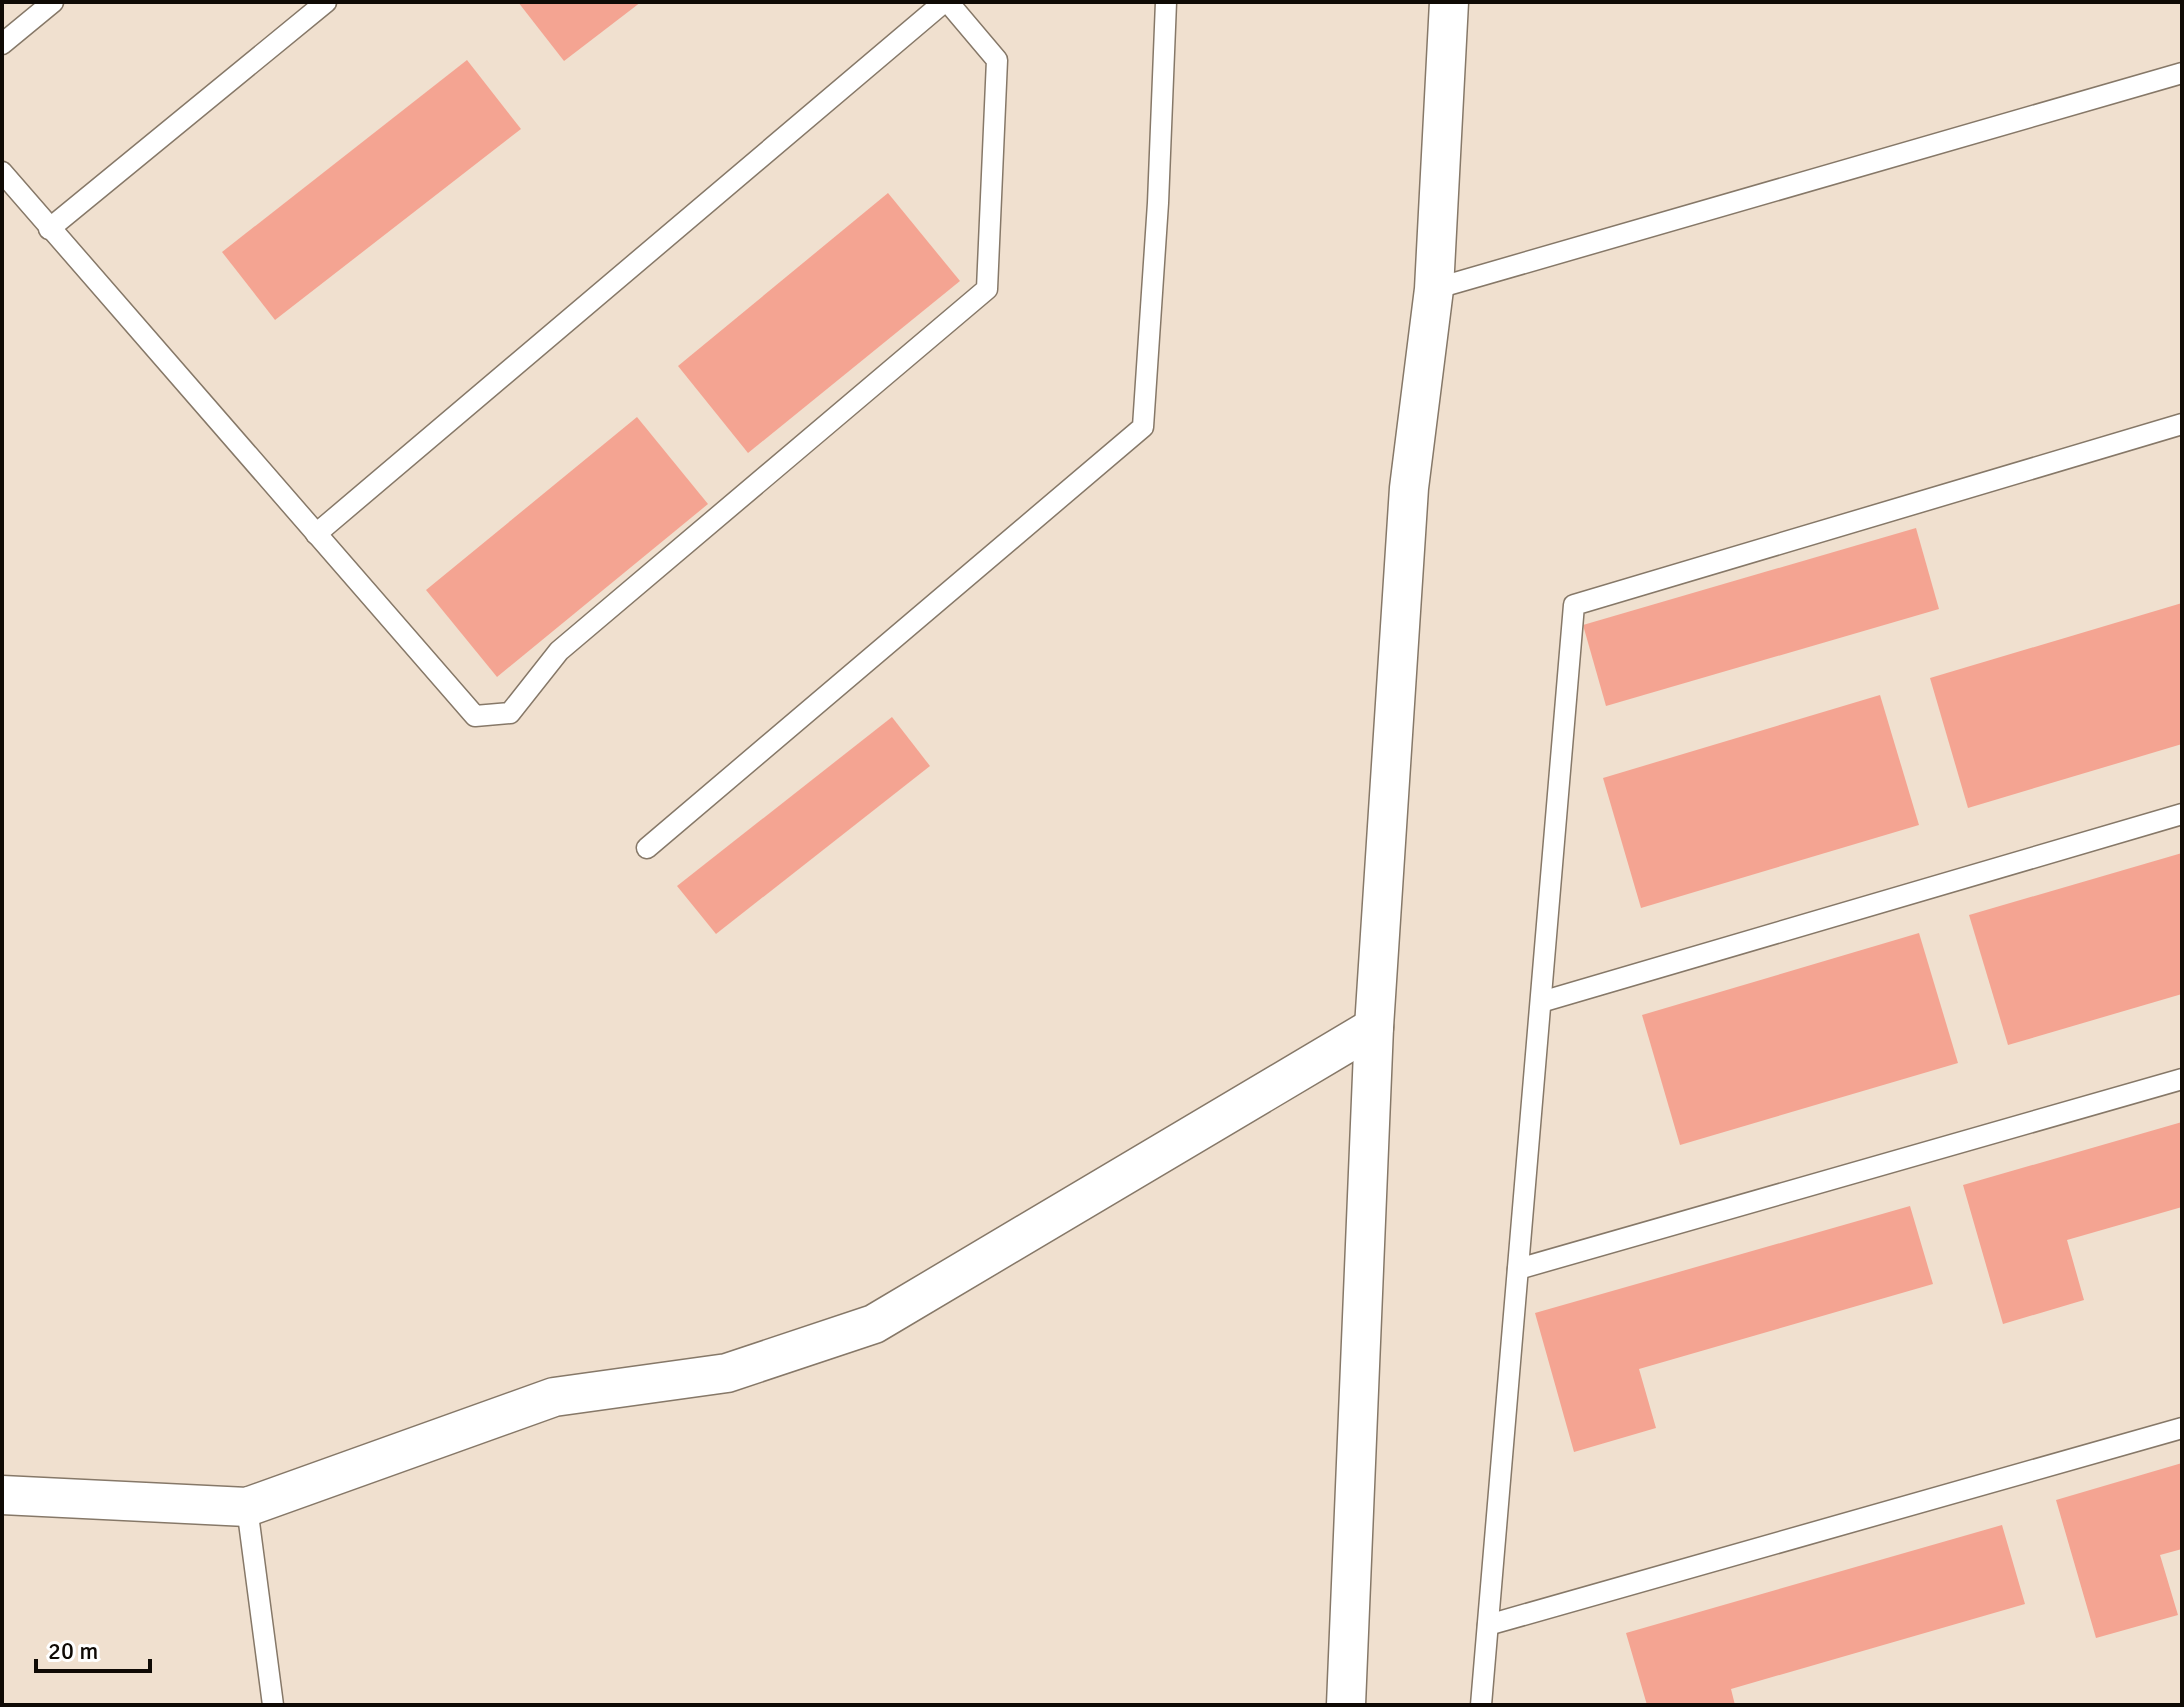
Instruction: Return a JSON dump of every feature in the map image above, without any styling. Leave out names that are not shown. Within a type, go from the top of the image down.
[{"type":"street","points":[[1346,1705],[1374,1027],[1409,488],[1434,289],[1449,2]]},
{"type":"street","points":[[2,1495],[247,1507],[554,1397],[727,1373],[874,1324],[1374,1027]]},
{"type":"lane","points":[[2,44],[53,2]]},
{"type":"lane","points":[[49,229],[326,2]]},
{"type":"lane","points":[[2,172],[49,229],[475,716],[510,713],[559,651],[987,289],[997,60],[946,2],[316,534]]},
{"type":"lane","points":[[647,848],[1143,427],[1158,203],[1166,2]]},
{"type":"lane","points":[[1434,289],[2182,73]]},
{"type":"lane","points":[[1481,1705],[1574,605],[2182,424]]},
{"type":"lane","points":[[1541,1002],[2182,814]]},
{"type":"lane","points":[[1518,1269],[2182,1079]]},
{"type":"lane","points":[[1488,1625],[2182,1428]]},
{"type":"lane","points":[[247,1507],[273,1705]]},
{"type":"building","points":[[518,2],[641,2],[564,61]]},
{"type":"building","points":[[467,60],[521,129],[275,320],[222,252]]},
{"type":"building","points":[[888,193],[960,281],[748,453],[678,366]]},
{"type":"building","points":[[637,417],[708,504],[497,677],[426,590]]},
{"type":"building","points":[[1916,528],[1939,609],[1606,706],[1583,625]]},
{"type":"building","points":[[2182,603],[2182,744],[1968,808],[1930,678]]},
{"type":"building","points":[[1880,695],[1919,825],[1641,908],[1603,778]]},
{"type":"building","points":[[892,717],[930,766],[716,934],[677,886]]},
{"type":"building","points":[[2182,853],[2182,994],[2008,1045],[1969,915]]},
{"type":"building","points":[[1919,933],[1958,1063],[1680,1145],[1642,1015]]},
{"type":"building","points":[[2182,1122],[2182,1207],[2067,1240],[2084,1300],[2003,1324],[1963,1185]]},
{"type":"building","points":[[1910,1206],[1933,1284],[1639,1369],[1656,1428],[1574,1452],[1535,1313]]},
{"type":"building","points":[[2182,1463],[2182,1549],[2160,1555],[2178,1615],[2096,1638],[2056,1500]]},
{"type":"building","points":[[2002,1525],[2025,1604],[1731,1689],[1735,1705],[1647,1705],[1626,1633]]}]
